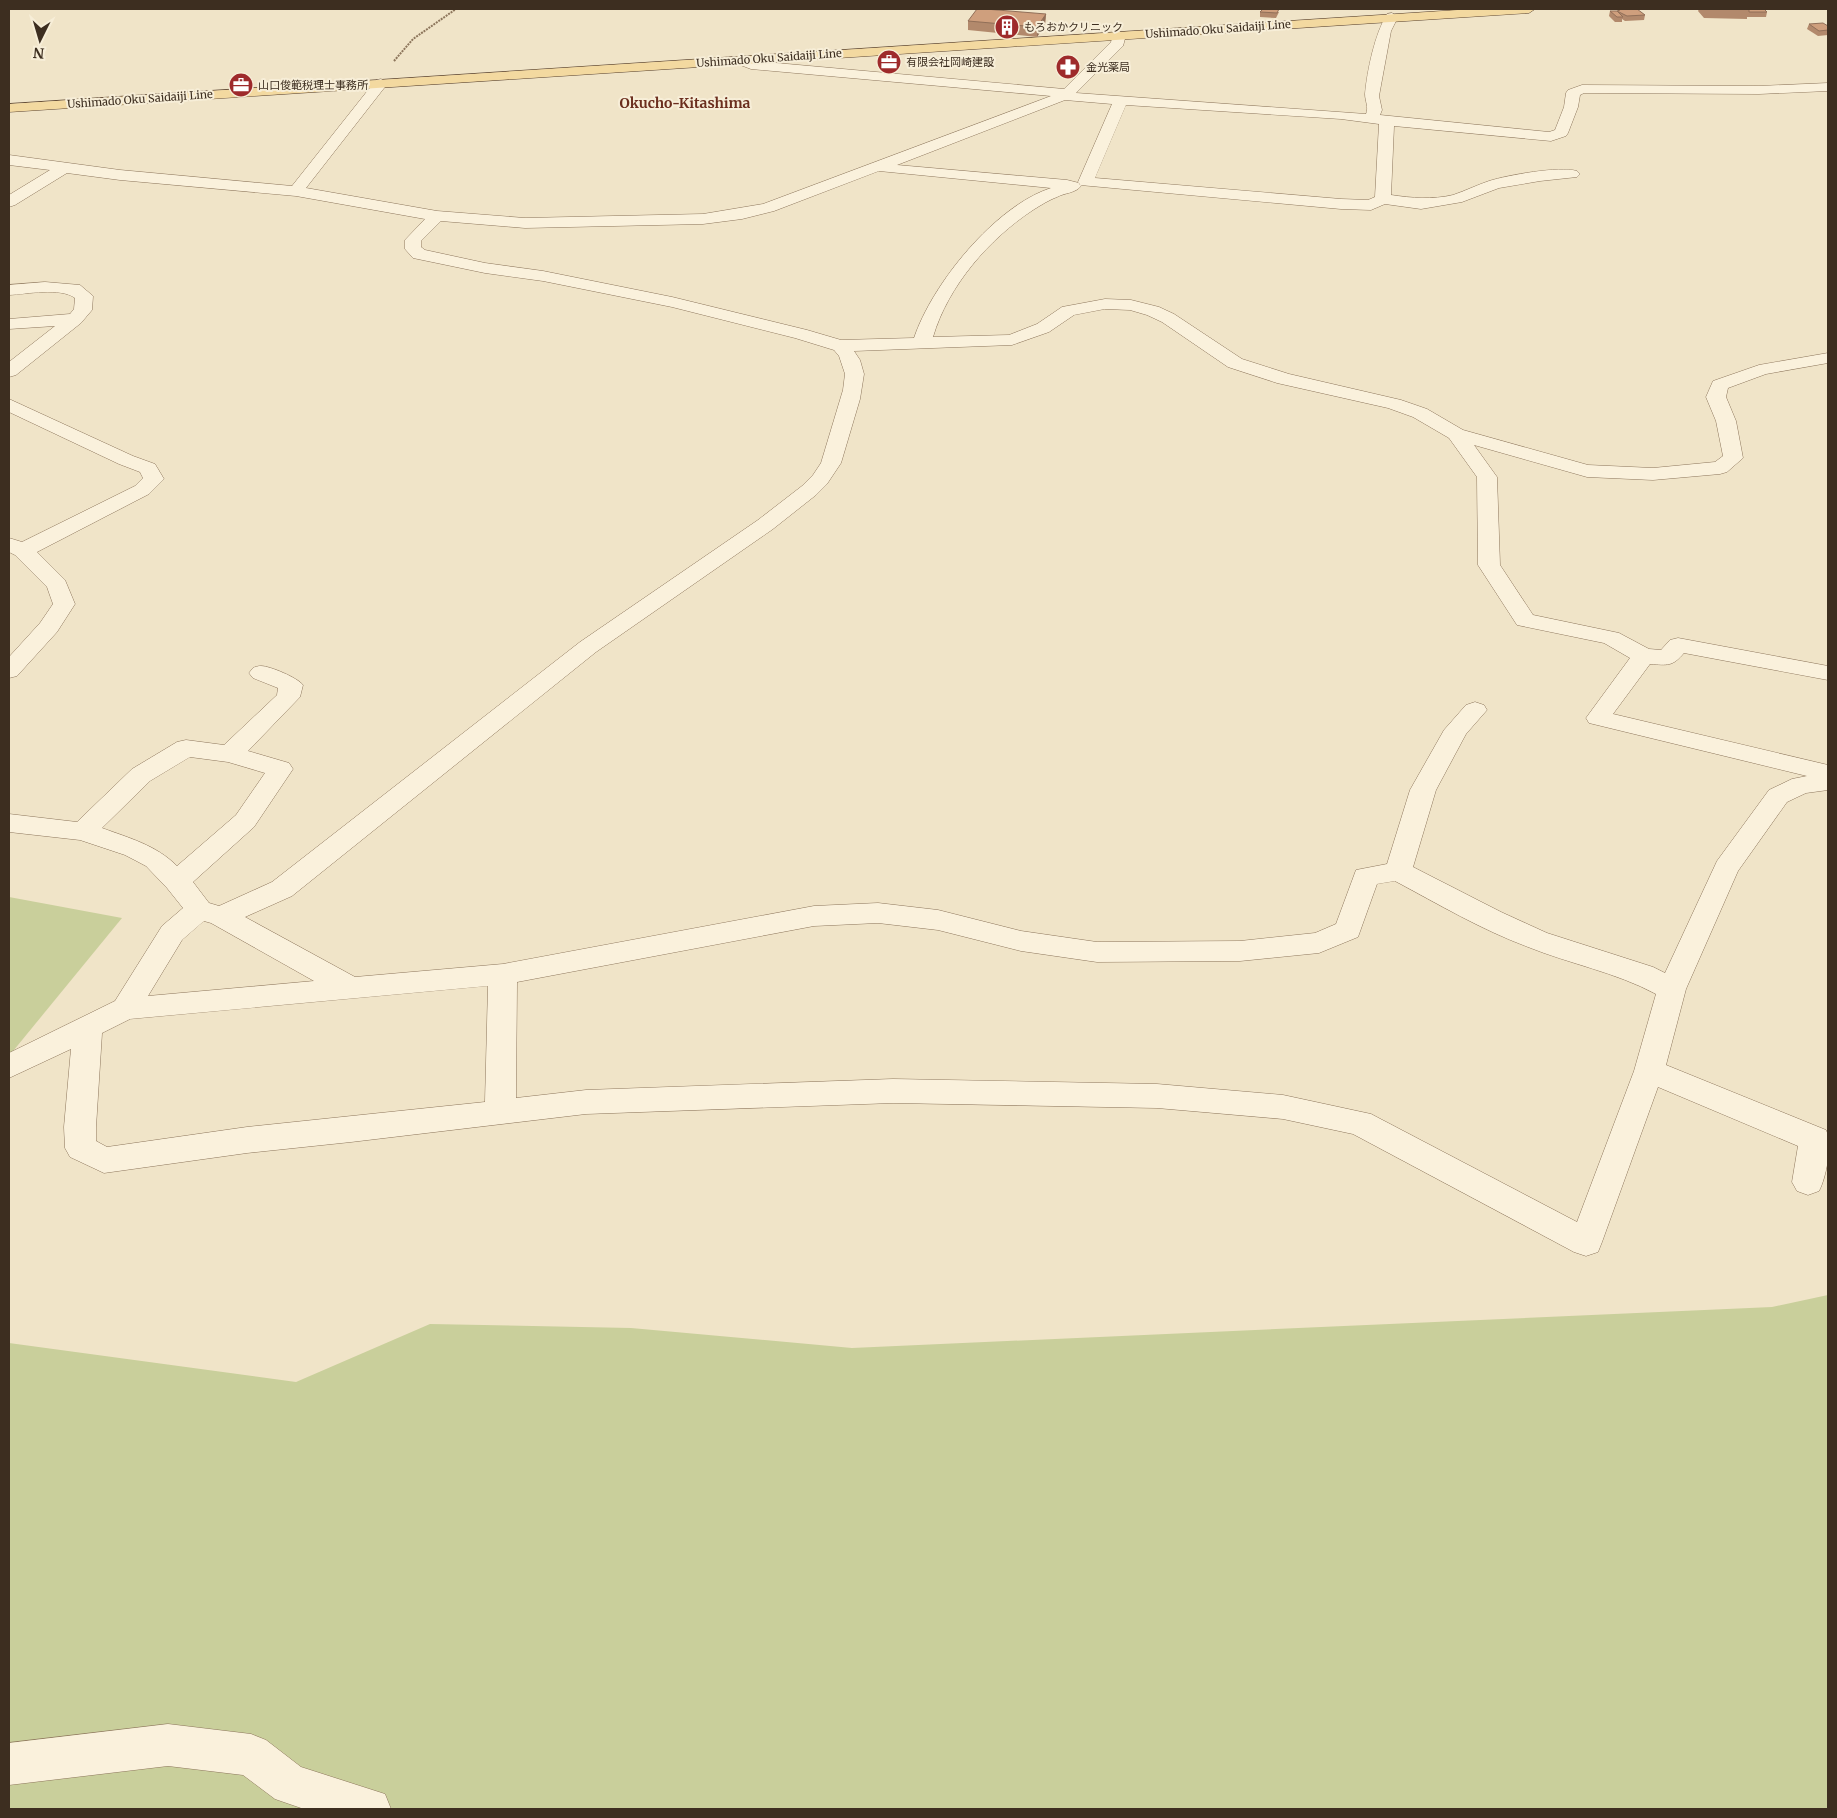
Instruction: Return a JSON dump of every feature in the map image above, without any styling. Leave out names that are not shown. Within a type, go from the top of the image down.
[{"type":"main road","name":"Ushimado Oku Saidaiji Line","points":[[9,108],[1529,9]]},
{"type":"street","points":[[1383,198],[1379,119],[1372,96],[1384,31],[1392,18]]},
{"type":"street","points":[[9,160],[64,168],[296,191],[437,216],[525,223],[703,219],[742,214],[768,208],[1066,95],[1118,43],[1119,35]]},
{"type":"street","points":[[740,60],[751,65],[1066,95],[1379,119],[1551,137],[1561,133],[1573,93],[1582,89],[1759,90],[1828,87]]},
{"type":"street","points":[[296,191],[381,83]]},
{"type":"street","points":[[922,342],[934,308],[967,263],[997,230],[1047,193],[1079,184],[1121,100]]},
{"type":"street","points":[[877,167],[1371,205],[1383,198],[1422,204],[1456,199],[1496,184],[1540,176],[1572,174]]},
{"type":"street","points":[[9,202],[64,168]]},
{"type":"street","points":[[437,216],[413,240],[412,249],[419,254],[672,302],[801,334],[840,346],[1012,340],[1043,328],[1068,311],[1105,304],[1131,306],[1153,311],[1168,318],[1235,363],[1284,379],[1394,404],[1420,414],[1456,434],[1587,471],[1653,474],[1720,468],[1733,458],[1726,421],[1716,397],[1720,385],[1737,376],[1778,365],[1828,358]]},
{"type":"street","points":[[9,290],[45,287],[74,289],[84,296],[83,310],[75,319],[9,372]]},
{"type":"street","points":[[9,324],[75,319]]},
{"type":"street","points":[[125,1008],[172,933],[210,913],[282,889],[588,647],[640,609],[764,525],[814,486],[828,469],[852,395],[855,364],[850,354],[840,346]]},
{"type":"street","points":[[9,404],[126,460],[148,468],[154,480],[142,490],[16,547],[58,585],[64,604],[49,627],[9,670]]},
{"type":"street","points":[[1456,434],[1487,477],[1489,566],[1526,620],[1611,638],[1644,656],[1667,658],[1678,645],[1828,673]]},
{"type":"street","points":[[1644,656],[1598,718],[1828,774]]},
{"type":"street","points":[[230,754],[288,697],[291,685],[261,674]]},
{"type":"street","points":[[1398,871],[1423,790],[1456,730],[1475,710]]},
{"type":"street","points":[[83,831],[141,775],[186,748],[230,754],[280,769],[245,821],[177,880]]},
{"type":"street","points":[[88,1026],[80,1127],[81,1148],[104,1160],[247,1140],[586,1102],[893,1091],[1157,1096],[1283,1107],[1360,1123],[1586,1242],[1649,1071],[1672,989],[1726,868],[1778,796],[1801,785],[1828,782]]},
{"type":"street","points":[[9,823],[83,831],[134,849],[155,860],[210,913],[351,988]]},
{"type":"street","points":[[9,1066],[125,1008],[503,974],[814,916],[878,913],[938,920],[1021,941],[1097,952],[1240,951],[1320,943],[1348,930],[1366,877],[1398,871],[1491,919],[1537,940],[1643,974],[1672,989]]},
{"type":"street","points":[[500,1112],[503,974]]},
{"type":"street","points":[[1649,1071],[1815,1139],[1808,1182]]},
{"type":"street","points":[[9,1764],[168,1745],[251,1755],[290,1784],[370,1809]]},
{"type":"path","points":[[381,83],[396,57],[407,45],[456,9]]},
{"type":"green space","points":[[9,897],[122,918],[9,1056]]},
{"type":"green space","points":[[1828,1295],[1828,1809],[9,1809],[9,1343],[296,1382],[430,1324],[631,1328],[852,1348],[1772,1307]]},
{"type":"building","points":[[977,9],[1046,14],[1037,27],[968,21]]},
{"type":"building","points":[[1263,9],[1279,9],[1277,13],[1260,12]]},
{"type":"building","points":[[1619,9],[1637,9],[1645,15],[1627,16],[1617,11]]},
{"type":"building","points":[[1749,9],[1764,9],[1767,12],[1749,12]]},
{"type":"building","points":[[1610,11],[1617,11],[1623,17],[1617,17]]},
{"type":"building","points":[[1823,23],[1828,26],[1828,30],[1819,31],[1809,24]]},
{"type":"place","name":"もろおかクリニック","points":[[1007,27]]},
{"type":"place","name":"有限会社岡崎建設","points":[[889,62]]},
{"type":"place","name":"金光薬局","points":[[1068,67]]},
{"type":"place","name":"山口俊範税理士事務所","points":[[241,85]]},
{"type":"district","name":"Okucho-Kitashima","points":[[685,103]]}]
